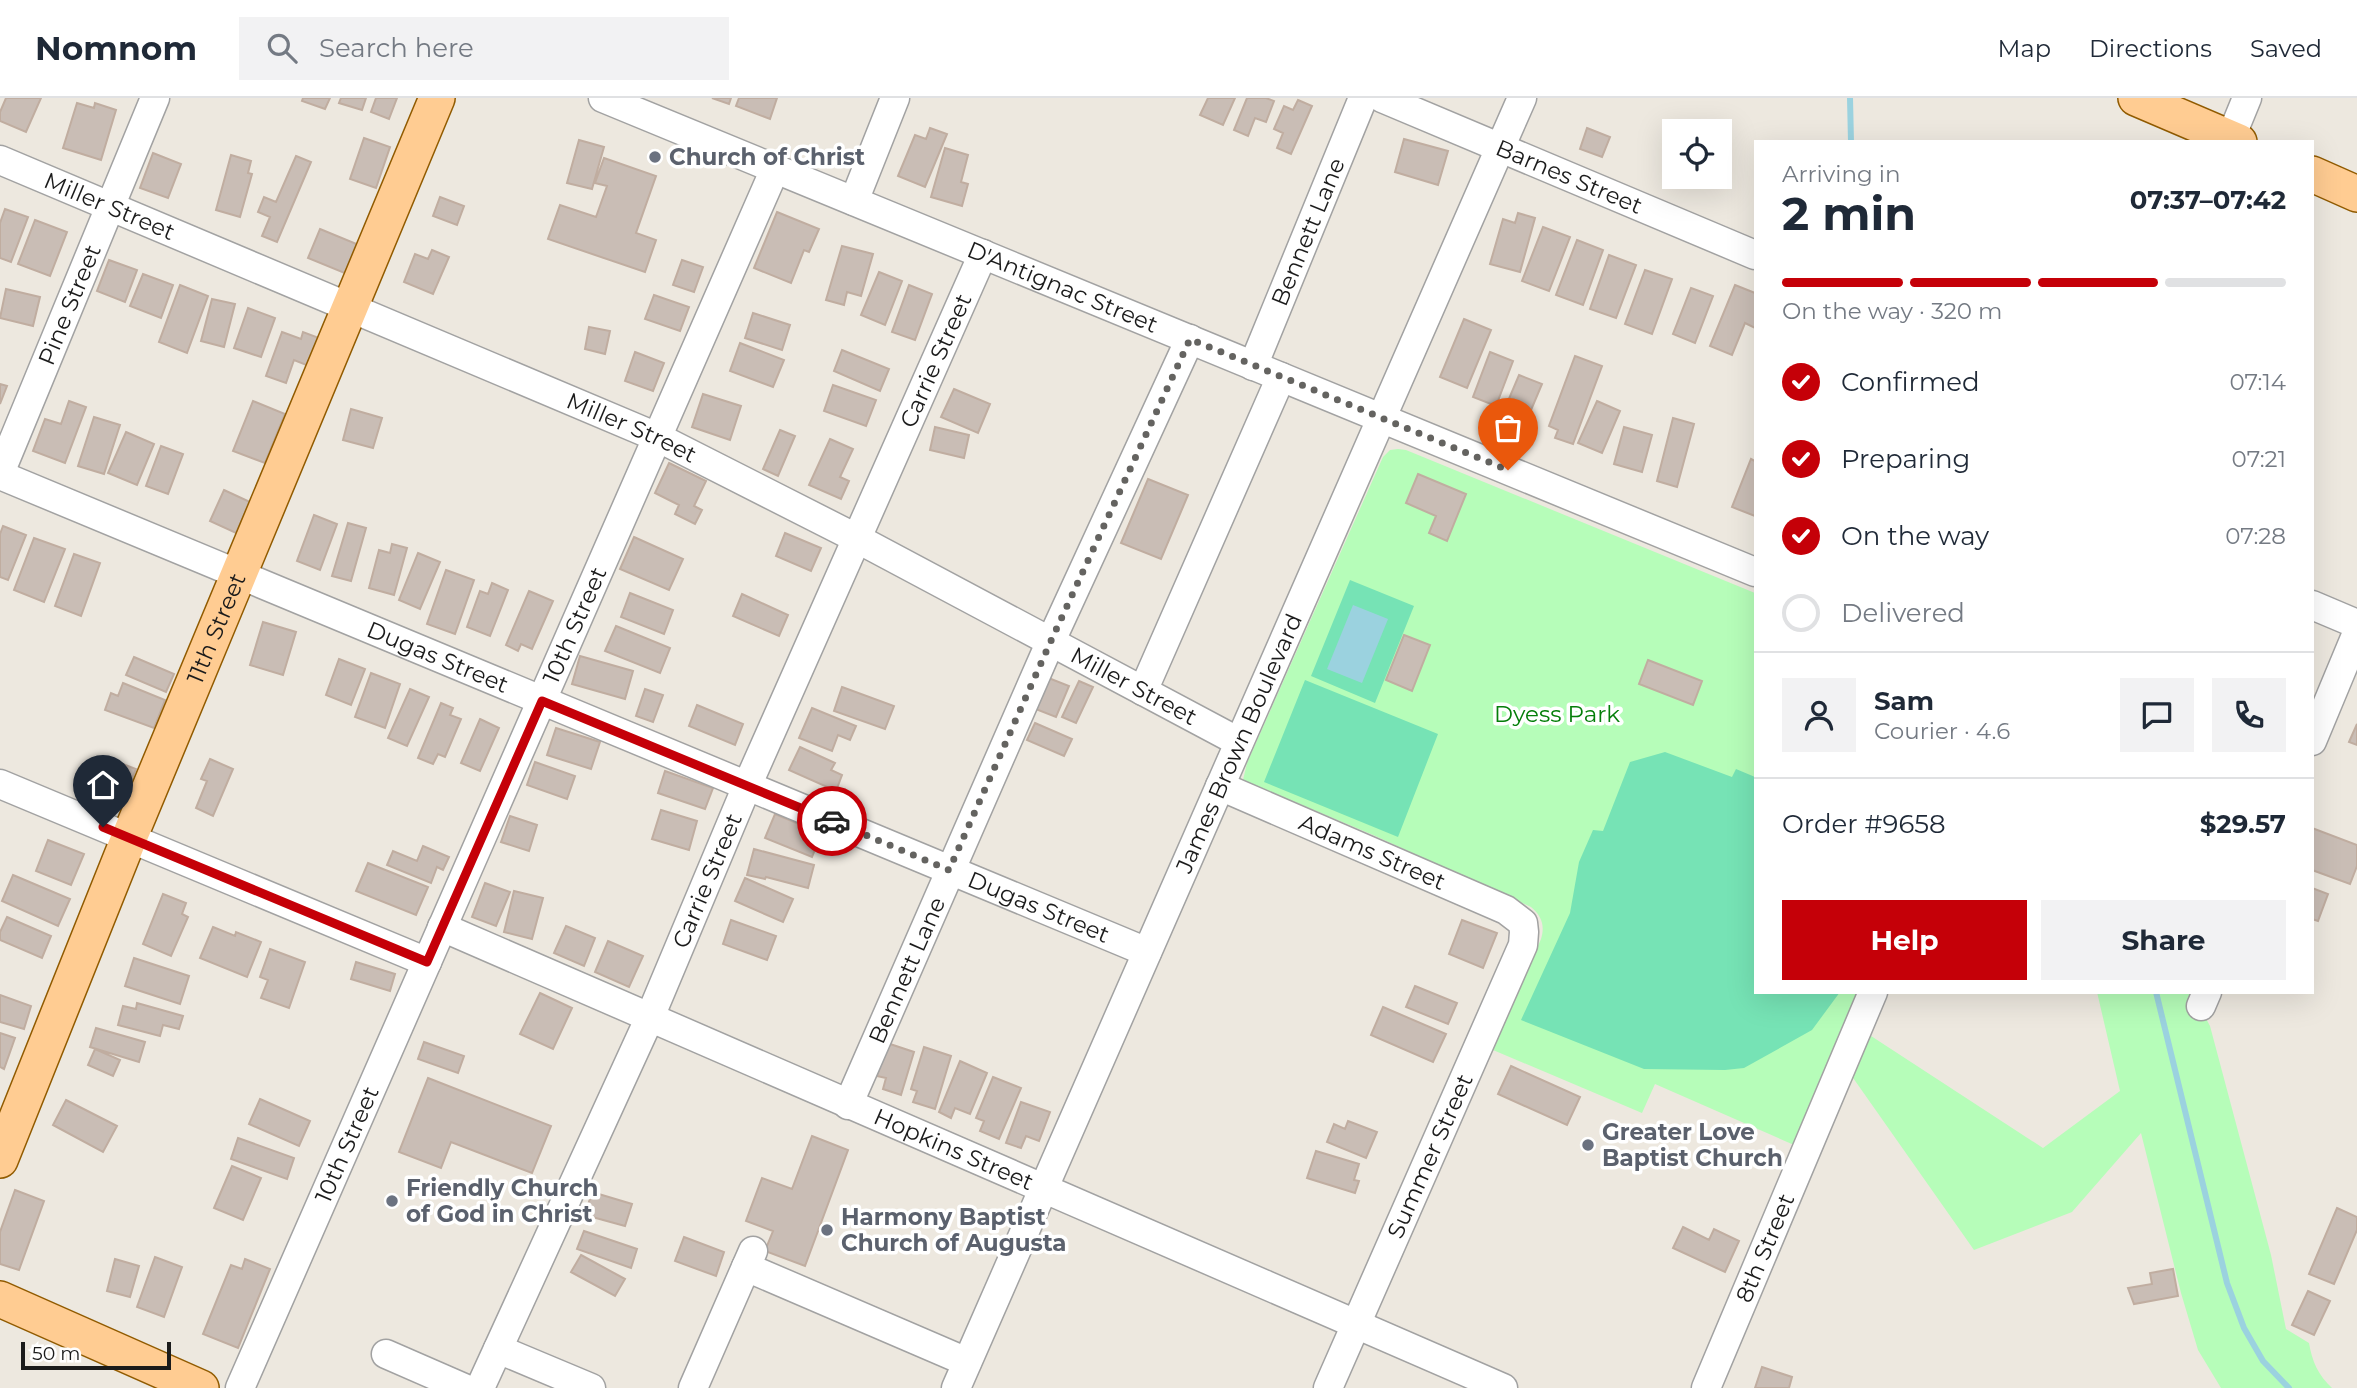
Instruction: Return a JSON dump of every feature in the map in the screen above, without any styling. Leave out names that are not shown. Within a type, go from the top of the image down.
[{"type":"main road","name":"11th Street","points":[[0,1160],[129,838],[437,98]]},
{"type":"main road","points":[[2136,98],[2233,140]]},
{"type":"main road","points":[[2314,175],[2357,194]]},
{"type":"main road","points":[[0,1299],[201,1388]]},
{"type":"street","name":"Pine Street","points":[[0,474],[155,98]]},
{"type":"street","name":"D'Antignac Street","points":[[603,98],[1754,572]]},
{"type":"street","points":[[854,201],[895,98]]},
{"type":"street","name":"Bennett Lane","points":[[1253,366],[1363,98]]},
{"type":"street","name":"Barnes Street","points":[[1381,98],[1754,255]]},
{"type":"street","name":"James Brown Boulevard","points":[[956,1388],[1522,98]]},
{"type":"street","points":[[2233,140],[2247,98]]},
{"type":"street","name":"Miller Street","points":[[0,160],[657,436],[856,538],[1239,742]]},
{"type":"street","name":"10th Street","points":[[240,1388],[775,169]]},
{"type":"street","name":"Carrie Street","points":[[480,1388],[650,1017],[747,786],[983,254]]},
{"type":"street","name":"Bennett Lane","points":[[848,1105],[1050,643],[1190,339]]},
{"type":"street","points":[[1143,691],[1281,377]]},
{"type":"street","name":"Dugas Street","points":[[0,474],[1147,953]]},
{"type":"street","points":[[2314,607],[2357,624]]},
{"type":"street","points":[[2314,736],[2357,633]]},
{"type":"street","points":[[0,784],[427,962]]},
{"type":"street","name":"Adams Street","points":[[1220,786],[1506,910],[1523,923]]},
{"type":"street","name":"Summer Street","points":[[1328,1388],[1522,945],[1523,923]]},
{"type":"street","name":"Hopkins Street","points":[[442,927],[1503,1388]]},
{"type":"street","name":"8th Street","points":[[1706,1388],[1872,994]]},
{"type":"street","points":[[693,1388],[750,1259],[967,1362]]},
{"type":"street","points":[[498,1349],[591,1388]]},
{"type":"street","points":[[386,1354],[464,1388]]},
{"type":"green space","name":"Dyess Park","points":[[1390,450],[1406,450],[1754,593],[1754,994],[1857,994],[1794,1145],[1655,1084],[1642,1113],[1493,1050],[1541,939],[1542,922],[1535,910],[1373,835],[1243,780],[1247,763],[1383,457]]},
{"type":"green space","points":[[1350,580],[1414,606],[1375,703],[1311,676]]},
{"type":"green space","points":[[1305,680],[1438,734],[1398,837],[1264,782]]},
{"type":"green space","points":[[1665,752],[1732,777],[1736,769],[1754,777],[1754,994],[1839,994],[1812,1030],[1744,1068],[1644,1069],[1521,1020],[1570,913],[1579,862],[1593,830],[1603,831],[1630,762]]},
{"type":"green space","points":[[2097,994],[2195,994],[2210,1026],[2271,1255],[2286,1329],[2309,1343],[2316,1367],[2332,1388],[2221,1388],[2198,1350],[2141,1133],[2072,1212],[1974,1250],[1851,1075],[1868,1034],[2043,1148],[2120,1091]]},
{"type":"water","points":[[1353,605],[1388,619],[1362,683],[1327,669]]},
{"type":"building","points":[[6,98],[41,98],[26,132],[0,121],[0,112]]},
{"type":"building","points":[[303,98],[330,98],[325,109],[302,101]]},
{"type":"building","points":[[341,98],[366,98],[362,110],[339,103]]},
{"type":"building","points":[[376,98],[397,98],[389,119],[371,112]]},
{"type":"building","points":[[712,98],[731,98],[729,104]]},
{"type":"building","points":[[739,98],[777,98],[770,119],[736,106]]},
{"type":"building","points":[[1208,98],[1235,98],[1223,125],[1200,115]]},
{"type":"building","points":[[1247,98],[1274,101],[1266,122],[1255,118],[1248,136],[1234,130]]},
{"type":"building","points":[[1298,100],[1312,106],[1291,154],[1277,148],[1283,133],[1274,129],[1284,106],[1293,110]]},
{"type":"building","points":[[77,103],[94,108],[95,103],[116,110],[101,160],[63,148]]},
{"type":"building","points":[[930,128],[947,134],[925,187],[898,176],[915,135],[926,139]]},
{"type":"building","points":[[1587,128],[1610,137],[1602,157],[1580,149]]},
{"type":"building","points":[[364,138],[390,147],[376,188],[350,179]]},
{"type":"building","points":[[1404,139],[1448,151],[1438,185],[1395,172]]},
{"type":"building","points":[[579,140],[604,147],[592,189],[567,183]]},
{"type":"building","points":[[945,148],[968,155],[961,182],[968,184],[962,206],[931,197]]},
{"type":"building","points":[[153,153],[181,164],[168,198],[140,188]]},
{"type":"building","points":[[231,155],[251,161],[248,173],[252,174],[240,217],[216,210]]},
{"type":"building","points":[[296,156],[311,162],[277,242],[262,236],[270,217],[258,212],[264,197],[276,202]]},
{"type":"building","points":[[604,158],[656,176],[636,233],[656,240],[645,272],[548,239],[560,205],[596,217],[607,186],[595,183]]},
{"type":"building","points":[[440,197],[464,206],[457,225],[433,216]]},
{"type":"building","points":[[5,209],[28,217],[11,262],[0,258],[0,223]]},
{"type":"building","points":[[777,212],[819,229],[809,252],[804,250],[791,283],[754,268]]},
{"type":"building","points":[[1518,213],[1535,218],[1520,272],[1490,264],[1503,219],[1515,223]]},
{"type":"building","points":[[35,220],[67,232],[50,276],[18,264]]},
{"type":"building","points":[[1543,227],[1570,237],[1549,291],[1522,281]]},
{"type":"building","points":[[320,229],[359,245],[347,274],[308,258]]},
{"type":"building","points":[[1577,240],[1603,250],[1583,305],[1556,295]]},
{"type":"building","points":[[842,246],[873,254],[861,296],[847,292],[844,305],[826,300]]},
{"type":"building","points":[[432,250],[449,257],[433,294],[404,282],[415,254],[428,259]]},
{"type":"building","points":[[1609,255],[1636,265],[1616,318],[1590,309]]},
{"type":"building","points":[[109,260],[137,270],[125,302],[97,291]]},
{"type":"building","points":[[682,260],[703,267],[694,292],[673,285]]},
{"type":"building","points":[[1645,270],[1672,279],[1652,334],[1625,324]]},
{"type":"building","points":[[879,272],[902,281],[885,325],[861,315]]},
{"type":"building","points":[[143,274],[173,285],[161,318],[130,306]]},
{"type":"building","points":[[180,285],[208,296],[187,353],[159,342]]},
{"type":"building","points":[[909,285],[932,294],[915,340],[892,332]]},
{"type":"building","points":[[1735,285],[1754,293],[1754,328],[1745,323],[1732,355],[1710,346]]},
{"type":"building","points":[[1691,288],[1713,296],[1695,343],[1673,334]]},
{"type":"building","points":[[6,289],[40,297],[33,326],[0,318]]},
{"type":"building","points":[[654,295],[689,307],[680,331],[645,319]]},
{"type":"building","points":[[212,299],[235,304],[224,347],[201,341]]},
{"type":"building","points":[[248,308],[275,318],[261,357],[234,348]]},
{"type":"building","points":[[753,313],[790,325],[782,350],[745,338]]},
{"type":"building","points":[[1464,319],[1491,330],[1467,388],[1440,377]]},
{"type":"building","points":[[589,327],[610,331],[605,354],[585,349]]},
{"type":"building","points":[[282,332],[301,339],[303,332],[319,338],[309,366],[294,360],[286,383],[266,376]]},
{"type":"building","points":[[740,343],[784,360],[773,387],[730,371]]},
{"type":"building","points":[[842,350],[889,369],[880,391],[834,371]]},
{"type":"building","points":[[635,352],[664,363],[653,391],[625,381]]},
{"type":"building","points":[[1490,352],[1513,361],[1496,406],[1473,397]]},
{"type":"building","points":[[1575,356],[1602,366],[1573,444],[1555,438],[1558,430],[1549,426]]},
{"type":"building","points":[[1519,375],[1542,384],[1523,429],[1500,420]]},
{"type":"building","points":[[0,384],[7,386],[0,404]]},
{"type":"building","points":[[833,385],[876,400],[866,426],[824,411]]},
{"type":"building","points":[[954,389],[990,404],[978,433],[941,417]]},
{"type":"building","points":[[703,394],[741,406],[730,440],[692,427]]},
{"type":"building","points":[[69,401],[86,407],[65,463],[33,451],[45,419],[61,424]]},
{"type":"building","points":[[253,401],[285,414],[265,463],[233,451]]},
{"type":"building","points":[[1597,401],[1620,411],[1602,453],[1578,443]]},
{"type":"building","points":[[351,409],[382,418],[373,448],[343,440]]},
{"type":"building","points":[[94,417],[120,425],[104,474],[78,466]]},
{"type":"building","points":[[1673,418],[1694,424],[1677,487],[1657,481]]},
{"type":"building","points":[[935,427],[969,435],[964,458],[930,450]]},
{"type":"building","points":[[1624,427],[1652,435],[1642,472],[1614,464]]},
{"type":"building","points":[[780,430],[795,436],[778,476],[763,469]]},
{"type":"building","points":[[126,432],[154,444],[137,485],[108,473]]},
{"type":"building","points":[[830,439],[853,449],[840,477],[849,481],[841,499],[809,485]]},
{"type":"building","points":[[161,446],[183,454],[168,494],[146,486]]},
{"type":"building","points":[[1751,459],[1754,460],[1754,516],[1732,507]]},
{"type":"building","points":[[669,463],[706,481],[694,506],[702,510],[695,524],[675,514],[679,505],[655,493]]},
{"type":"building","points":[[1418,474],[1466,494],[1447,541],[1429,533],[1436,516],[1406,503]]},
{"type":"building","points":[[1148,479],[1188,495],[1161,559],[1121,543]]},
{"type":"building","points":[[224,490],[250,502],[236,533],[210,521]]},
{"type":"building","points":[[314,515],[337,524],[320,570],[297,561]]},
{"type":"building","points":[[348,523],[366,528],[351,581],[332,576]]},
{"type":"building","points":[[3,526],[26,535],[8,580],[0,577],[0,534]]},
{"type":"building","points":[[785,533],[821,548],[811,571],[776,556]]},
{"type":"building","points":[[634,537],[683,559],[669,590],[620,569]]},
{"type":"building","points":[[34,538],[65,549],[44,602],[14,590]]},
{"type":"building","points":[[392,544],[407,548],[394,595],[369,588],[379,550],[390,553]]},
{"type":"building","points":[[418,553],[440,562],[420,609],[399,600]]},
{"type":"building","points":[[74,554],[100,563],[81,616],[55,606]]},
{"type":"building","points":[[446,570],[474,580],[455,634],[427,624]]},
{"type":"building","points":[[492,583],[508,590],[490,636],[467,627],[480,591],[488,594]]},
{"type":"building","points":[[529,591],[553,601],[532,649],[521,644],[518,651],[506,645]]},
{"type":"building","points":[[630,593],[673,610],[664,634],[621,617]]},
{"type":"building","points":[[742,594],[788,615],[779,636],[733,616]]},
{"type":"building","points":[[263,622],[296,632],[283,675],[250,665]]},
{"type":"building","points":[[616,626],[670,648],[660,673],[605,651]]},
{"type":"building","points":[[1404,635],[1430,645],[1412,691],[1386,680]]},
{"type":"building","points":[[580,656],[633,671],[625,699],[572,684]]},
{"type":"building","points":[[134,657],[174,674],[166,692],[126,675]]},
{"type":"building","points":[[339,659],[365,669],[351,705],[326,695]]},
{"type":"building","points":[[1648,660],[1702,681],[1693,705],[1639,684]]},
{"type":"building","points":[[371,673],[400,684],[385,728],[355,717]]},
{"type":"building","points":[[1046,677],[1069,686],[1056,717],[1033,708]]},
{"type":"building","points":[[1079,681],[1093,687],[1076,723],[1062,717]]},
{"type":"building","points":[[123,683],[165,700],[154,728],[105,710],[111,693],[118,696]]},
{"type":"building","points":[[842,687],[894,706],[885,729],[834,711]]},
{"type":"building","points":[[410,689],[429,697],[407,746],[388,738]]},
{"type":"building","points":[[645,689],[663,695],[653,722],[636,716]]},
{"type":"building","points":[[441,703],[453,708],[450,715],[461,719],[445,757],[438,754],[433,764],[418,758]]},
{"type":"building","points":[[697,705],[743,724],[735,745],[689,726]]},
{"type":"building","points":[[812,708],[856,726],[850,740],[838,735],[832,751],[799,738]]},
{"type":"building","points":[[480,719],[499,728],[480,771],[461,763]]},
{"type":"building","points":[[1035,723],[1072,739],[1064,756],[1027,740]]},
{"type":"building","points":[[2357,724],[2357,745],[2349,742]]},
{"type":"building","points":[[556,728],[600,742],[591,769],[547,755]]},
{"type":"building","points":[[800,747],[835,763],[831,770],[842,775],[836,791],[789,770]]},
{"type":"building","points":[[107,758],[136,769],[125,796],[97,785]]},
{"type":"building","points":[[210,759],[233,769],[213,816],[196,808],[207,781],[201,779]]},
{"type":"building","points":[[535,762],[575,776],[567,799],[527,785]]},
{"type":"building","points":[[665,771],[713,788],[705,809],[658,793]]},
{"type":"building","points":[[661,810],[697,821],[689,850],[652,839]]},
{"type":"building","points":[[775,814],[811,829],[808,837],[818,842],[812,857],[765,838]]},
{"type":"building","points":[[510,816],[537,825],[529,851],[501,842]]},
{"type":"building","points":[[2314,829],[2357,845],[2357,866],[2350,884],[2314,871]]},
{"type":"building","points":[[48,840],[84,854],[71,885],[36,871]]},
{"type":"building","points":[[423,846],[449,857],[443,870],[437,867],[431,883],[387,865],[393,851],[417,861]]},
{"type":"building","points":[[754,849],[814,865],[808,888],[747,875]]},
{"type":"building","points":[[368,863],[428,887],[416,915],[356,891]]},
{"type":"building","points":[[13,875],[70,899],[58,926],[2,901]]},
{"type":"building","points":[[745,878],[793,899],[783,922],[735,901]]},
{"type":"building","points":[[485,883],[510,892],[496,926],[472,917]]},
{"type":"building","points":[[2314,889],[2328,894],[2318,921],[2314,920]]},
{"type":"building","points":[[514,891],[543,898],[532,939],[504,932]]},
{"type":"building","points":[[163,894],[186,903],[182,914],[188,917],[171,956],[143,944]]},
{"type":"building","points":[[7,917],[51,936],[42,958],[0,940],[0,932]]},
{"type":"building","points":[[731,920],[776,936],[767,960],[723,944]]},
{"type":"building","points":[[1462,920],[1497,933],[1483,968],[1449,954]]},
{"type":"building","points":[[566,926],[595,938],[584,966],[554,953]]},
{"type":"building","points":[[213,927],[261,942],[247,977],[200,958]]},
{"type":"building","points":[[608,941],[643,956],[629,987],[595,972]]},
{"type":"building","points":[[270,949],[305,962],[289,1008],[261,998],[268,980],[260,977]]},
{"type":"building","points":[[134,958],[189,976],[180,1004],[125,986]]},
{"type":"building","points":[[356,962],[395,974],[390,991],[351,979]]},
{"type":"building","points":[[1415,986],[1457,1003],[1448,1024],[1406,1007]]},
{"type":"building","points":[[540,993],[572,1008],[553,1049],[520,1034]]},
{"type":"building","points":[[0,995],[31,1006],[24,1029],[0,1022]]},
{"type":"building","points":[[137,1003],[183,1016],[179,1029],[163,1025],[160,1036],[118,1025],[123,1006],[136,1009]]},
{"type":"building","points":[[1383,1007],[1446,1034],[1433,1062],[1371,1035]]},
{"type":"building","points":[[96,1028],[145,1042],[139,1062],[90,1047]]},
{"type":"building","points":[[0,1033],[15,1038],[4,1069],[0,1067]]},
{"type":"building","points":[[424,1042],[464,1056],[458,1073],[418,1059]]},
{"type":"building","points":[[887,1043],[914,1052],[901,1095],[883,1089],[886,1078],[877,1076]]},
{"type":"building","points":[[924,1047],[951,1056],[935,1109],[913,1102],[917,1091],[911,1089]]},
{"type":"building","points":[[95,1049],[120,1060],[113,1076],[88,1065]]},
{"type":"building","points":[[960,1061],[987,1073],[970,1114],[955,1108],[951,1118],[939,1112]]},
{"type":"building","points":[[1511,1066],[1580,1097],[1567,1125],[1498,1094]]},
{"type":"building","points":[[993,1077],[1021,1088],[999,1139],[980,1131],[984,1121],[976,1118]]},
{"type":"building","points":[[428,1078],[551,1126],[532,1173],[451,1142],[441,1168],[399,1152]]},
{"type":"building","points":[[260,1099],[310,1121],[299,1146],[249,1124]]},
{"type":"building","points":[[66,1100],[117,1126],[103,1152],[53,1125]]},
{"type":"building","points":[[1021,1102],[1050,1112],[1039,1141],[1026,1136],[1021,1148],[1006,1143]]},
{"type":"building","points":[[1348,1121],[1377,1132],[1366,1158],[1327,1142],[1334,1124],[1345,1129]]},
{"type":"building","points":[[812,1136],[848,1150],[805,1266],[765,1251],[773,1231],[746,1221],[762,1178],[792,1189]]},
{"type":"building","points":[[238,1138],[294,1158],[287,1179],[231,1159]]},
{"type":"building","points":[[1316,1151],[1359,1164],[1354,1180],[1359,1181],[1355,1193],[1307,1178]]},
{"type":"building","points":[[232,1166],[261,1178],[243,1220],[214,1208]]},
{"type":"building","points":[[15,1190],[44,1201],[19,1270],[0,1264],[0,1232]]},
{"type":"building","points":[[592,1192],[632,1204],[625,1226],[585,1215]]},
{"type":"building","points":[[2337,1208],[2357,1217],[2357,1230],[2334,1284],[2309,1274]]},
{"type":"building","points":[[1683,1227],[1709,1240],[1714,1229],[1739,1241],[1725,1272],[1673,1248]]},
{"type":"building","points":[[584,1231],[637,1249],[631,1268],[577,1249]]},
{"type":"building","points":[[684,1237],[724,1252],[716,1276],[675,1261]]},
{"type":"building","points":[[581,1255],[625,1279],[615,1296],[571,1272]]},
{"type":"building","points":[[155,1257],[182,1267],[164,1317],[137,1307]]},
{"type":"building","points":[[115,1259],[139,1266],[130,1297],[107,1291]]},
{"type":"building","points":[[245,1259],[270,1269],[238,1348],[203,1334],[231,1265],[242,1269]]},
{"type":"building","points":[[2173,1269],[2178,1296],[2134,1304],[2128,1288],[2152,1284],[2150,1273]]},
{"type":"building","points":[[2308,1291],[2330,1301],[2314,1335],[2292,1325]]},
{"type":"building","points":[[1762,1367],[1792,1377],[1789,1388],[1755,1388]]},
{"type":"waterway","points":[[1850,98],[1851,140]]},
{"type":"waterway","points":[[2156,994],[2227,1283],[2244,1328],[2263,1361],[2289,1388]]},
{"type":"way so far","points":[[832,821],[949,870],[1190,339],[1508,470]]},
{"type":"place","name":"Church of Christ","points":[[655,157]]},
{"type":"place","name":"Greater Love Baptist Church","points":[[1588,1145]]},
{"type":"place","name":"Friendly Church of God in Christ","points":[[392,1201]]},
{"type":"place","name":"Harmony Baptist Church of Augusta","points":[[827,1230]]},
{"type":"route","points":[[103,827],[427,962],[542,701],[832,821]]}]
